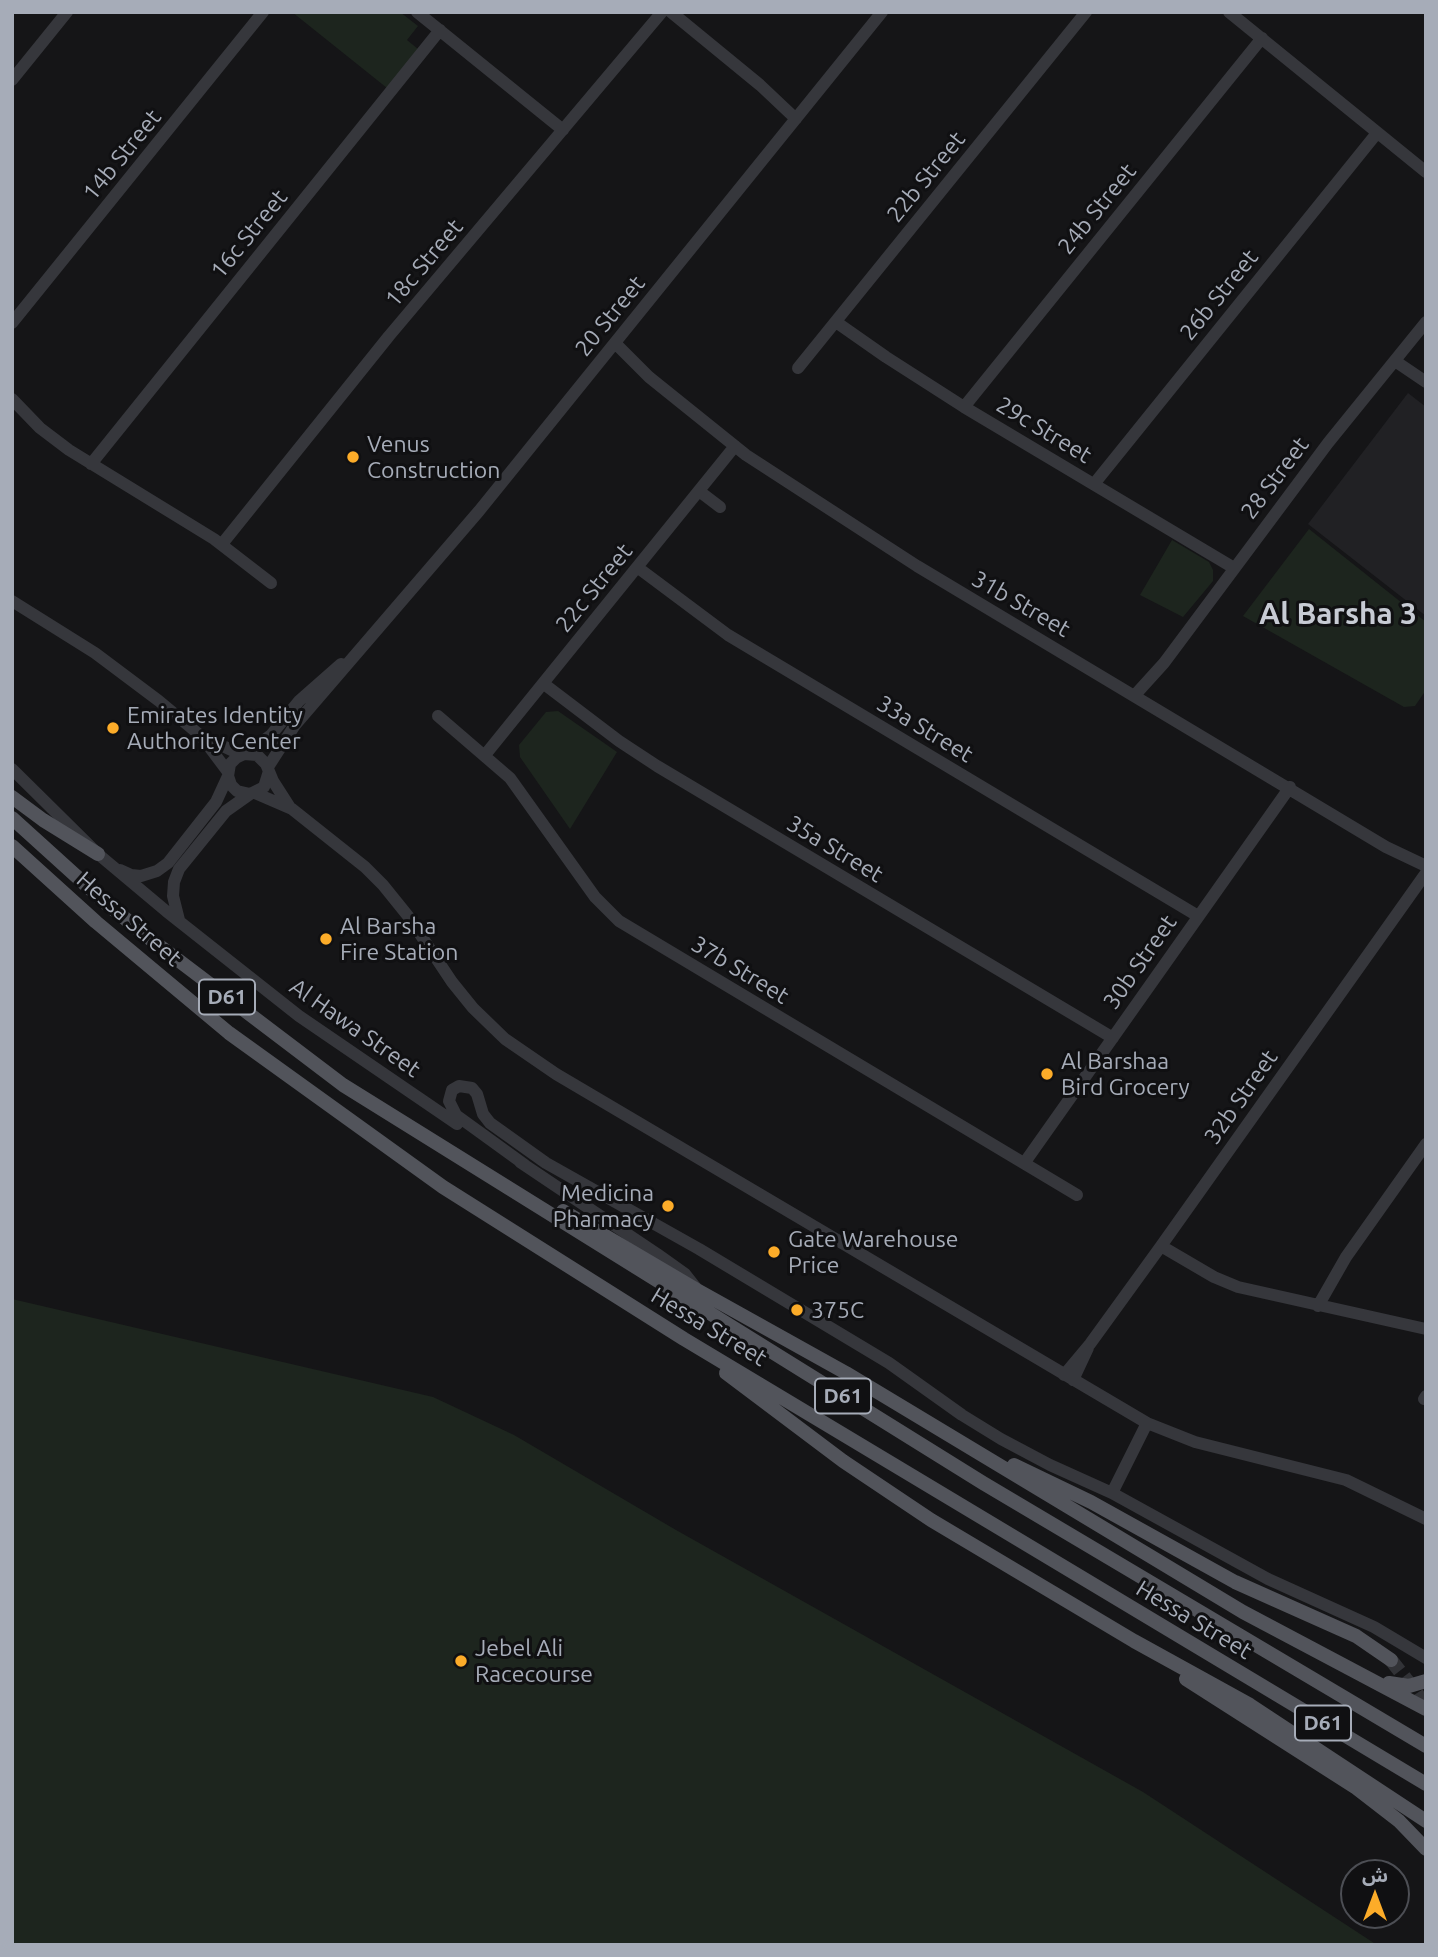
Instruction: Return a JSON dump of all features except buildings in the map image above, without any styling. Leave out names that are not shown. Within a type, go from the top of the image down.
[{"type":"main road","points":[[12,797],[103,858]]},
{"type":"main road","name":"Hessa Street","points":[[12,818],[125,919],[343,1085],[974,1477],[1426,1746]]},
{"type":"main road","name":"Hessa Street","points":[[12,846],[142,961],[229,1033],[453,1194],[684,1339],[1426,1784]]},
{"type":"main road","name":"Hessa Street","points":[[457,1155],[506,1178],[971,1447]]},
{"type":"main road","points":[[684,1339],[761,1401],[843,1461],[931,1520],[1134,1642],[1250,1705],[1426,1821]]},
{"type":"main road","points":[[971,1447],[1068,1490],[1235,1582],[1344,1629],[1391,1660]]},
{"type":"main road","name":"D61","points":[[971,1447],[1207,1591],[1354,1671]]},
{"type":"main road","points":[[1134,1642],[1196,1686],[1355,1787],[1399,1821],[1426,1849]]},
{"type":"main road","points":[[1354,1671],[1401,1687],[1426,1681]]},
{"type":"main road","points":[[1354,1671],[1426,1709]]},
{"type":"main road","points":[[1250,1705],[1288,1713],[1312,1723],[1426,1791]]},
{"type":"street","points":[[12,80],[67,12]]},
{"type":"street","name":"14b Street","points":[[12,323],[263,12]]},
{"type":"street","points":[[417,12],[563,130]]},
{"type":"street","name":"18c Street","points":[[222,544],[389,336],[662,12]]},
{"type":"street","points":[[671,12],[800,114]]},
{"type":"street","name":"20 Street","points":[[268,769],[291,730],[479,511],[882,12]]},
{"type":"street","name":"22b Street","points":[[798,368],[1086,12]]},
{"type":"street","points":[[1229,12],[1426,172]]},
{"type":"street","name":"16c Street","points":[[91,464],[440,30]]},
{"type":"street","name":"24b Street","points":[[964,407],[1262,38]]},
{"type":"street","name":"26b Street","points":[[1094,484],[1377,133]]},
{"type":"street","name":"29c Street","points":[[836,322],[964,407],[1234,568]]},
{"type":"street","name":"28 Street","points":[[1139,698],[1328,443],[1426,322]]},
{"type":"street","name":"31b Street","points":[[612,347],[735,446],[917,566],[1290,787],[1425,872]]},
{"type":"street","points":[[1398,357],[1426,376]]},
{"type":"street","points":[[1398,357],[1426,382]]},
{"type":"street","points":[[12,399],[40,428],[91,464],[222,544],[271,583]]},
{"type":"street","name":"22c Street","points":[[485,755],[735,446]]},
{"type":"street","points":[[699,491],[720,507]]},
{"type":"street","name":"33a Street","points":[[637,567],[728,635],[1198,916]]},
{"type":"street","points":[[12,601],[114,666],[201,736],[243,754],[260,757],[292,809]]},
{"type":"street","name":"20 Street","points":[[243,754],[271,735],[299,701],[365,642]]},
{"type":"street","name":"35a Street","points":[[544,684],[657,766],[1113,1038]]},
{"type":"street","name":"37b Street","points":[[438,716],[485,755],[521,792],[595,897],[619,921],[1077,1195]]},
{"type":"street","points":[[201,736],[237,791],[253,794],[292,809],[346,850],[383,884],[462,995],[488,1024],[517,1048],[576,1086],[1147,1423],[1195,1442],[1346,1479],[1426,1519]]},
{"type":"street","points":[[103,858],[131,875],[141,876],[157,871],[168,863],[216,802],[233,761],[243,754]]},
{"type":"street","name":"Al Hawa Street","points":[[12,769],[103,858],[299,1016],[671,1264],[685,1274],[697,1290]]},
{"type":"street","points":[[180,920],[173,896],[179,869],[226,811],[267,782],[268,769]]},
{"type":"street","name":"30b Street","points":[[1025,1162],[1290,787]]},
{"type":"street","name":"32b Street","points":[[1068,1378],[1425,872]]},
{"type":"street","points":[[525,1165],[456,1115],[449,1101],[452,1090],[464,1085],[472,1088],[477,1094],[483,1114],[490,1123],[566,1175],[889,1363],[947,1405],[1002,1439],[1050,1465],[1112,1493],[1268,1579],[1374,1627],[1426,1658]]},
{"type":"street","points":[[1318,1306],[1346,1256],[1426,1144]]},
{"type":"street","points":[[1161,1246],[1226,1282],[1318,1306],[1426,1329]]},
{"type":"street","points":[[1112,1493],[1147,1423]]},
{"type":"shaded area","points":[[292,12],[400,12],[418,26],[407,40],[418,49],[387,88]]},
{"type":"shaded area","points":[[1408,393],[1426,407],[1426,616],[1308,524]]},
{"type":"shaded area","points":[[1309,529],[1426,622],[1426,690],[1415,706],[1404,707],[1243,616]]},
{"type":"shaded area","points":[[1172,540],[1209,562],[1213,570],[1213,581],[1183,617],[1140,595]]},
{"type":"shaded area","points":[[558,711],[617,752],[570,829],[520,757],[519,745],[546,712]]},
{"type":"shaded area","name":"Jebel Ali Racecourse","points":[[12,1299],[433,1397],[514,1435],[676,1530],[1143,1792],[1340,1921],[1340,1929],[1353,1929],[1377,1945],[12,1945]]},
{"type":"tunnel","points":[[1391,1660],[1426,1708]]},
{"type":"place","name":"Venus Construction","points":[[353,457]]},
{"type":"place","name":"Emirates Identity Authority Center","points":[[113,728]]},
{"type":"place","name":"Al Barsha Fire Station","points":[[326,939]]},
{"type":"place","name":"Al Barshaa Bird Grocery","points":[[1047,1074]]},
{"type":"place","name":"Medicina Pharmacy","points":[[668,1206]]},
{"type":"place","name":"Gate Warehouse Price","points":[[774,1252]]},
{"type":"place","name":"375C","points":[[797,1310]]},
{"type":"place","name":"Jebel Ali Racecourse","points":[[461,1661]]},
{"type":"district","name":"Al Barsha 3","points":[[1338,614]]}]
